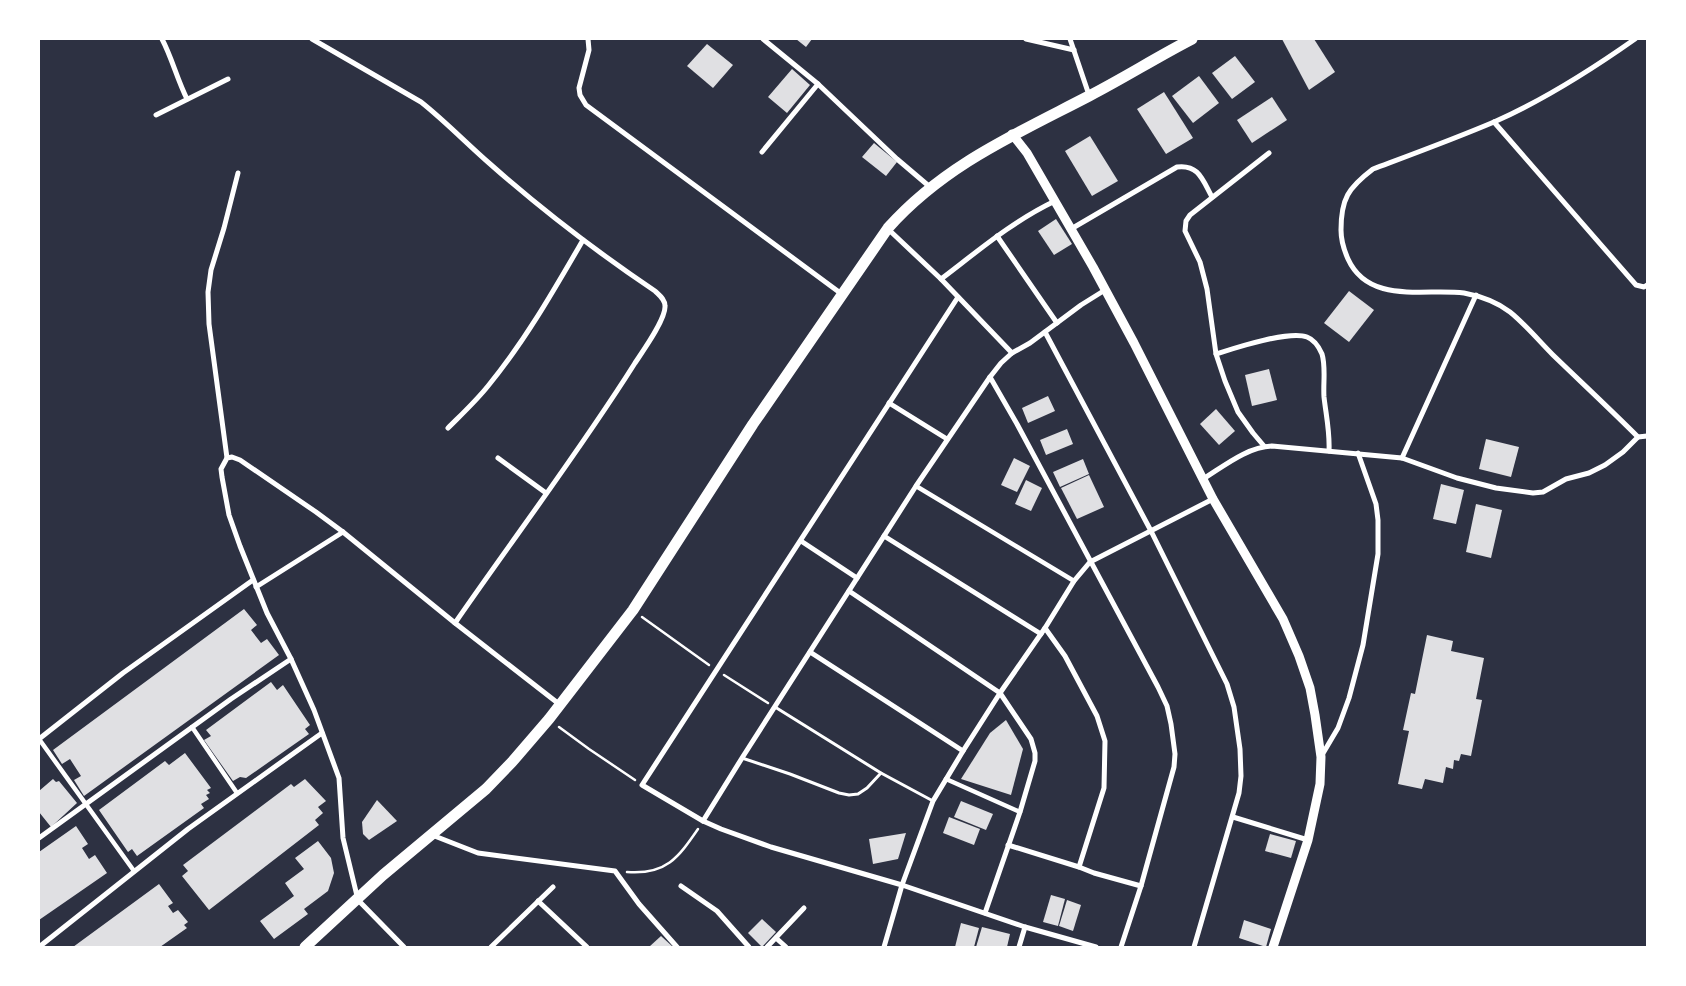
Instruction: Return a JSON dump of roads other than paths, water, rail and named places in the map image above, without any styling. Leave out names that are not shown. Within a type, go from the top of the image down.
[{"type":"main road","points":[[305,947],[383,875],[486,789],[512,762],[548,719],[633,610],[748,431],[888,228],[909,205],[963,163],[1012,134],[1089,96],[1192,39]]},
{"type":"street","points":[[162,39],[172,58],[177,77],[187,99]]},
{"type":"street","points":[[312,39],[421,102],[489,163],[583,240],[655,291],[664,299],[666,306],[651,338],[604,412],[455,623]]},
{"type":"street","points":[[588,39],[589,50],[579,88],[580,95],[586,104],[843,295]]},
{"type":"street","points":[[763,39],[818,84],[897,159],[930,187]]},
{"type":"street","points":[[1026,39],[1074,50]]},
{"type":"street","points":[[1070,39],[1089,96]]},
{"type":"street","points":[[1635,39],[1588,71],[1494,122],[1373,170],[1358,180],[1346,196],[1341,214],[1341,235],[1353,270],[1361,278],[1376,286],[1395,292],[1462,293],[1476,296],[1510,312],[1638,437]]},
{"type":"street","points":[[156,115],[228,79]]},
{"type":"street","points":[[762,152],[818,84]]},
{"type":"street","points":[[1494,122],[1636,285],[1644,287],[1647,285]]},
{"type":"street","points":[[1012,134],[1027,153],[1105,290],[1134,343],[1213,500],[1273,602],[1300,656],[1314,706],[1321,757],[1320,784],[1308,840],[1273,947]]},
{"type":"street","points":[[1264,446],[1238,412],[1224,381],[1216,354],[1207,290],[1200,262],[1184,227],[1190,215],[1269,153]]},
{"type":"street","points":[[1070,230],[1177,167],[1190,167],[1200,174],[1212,197]]},
{"type":"street","points":[[238,173],[211,270],[208,292],[209,324],[226,458],[222,469],[229,514],[253,580],[314,710],[339,778],[343,838],[358,900],[404,947]]},
{"type":"street","points":[[941,279],[997,236],[1030,214],[1055,201]]},
{"type":"street","points":[[888,228],[941,279],[1012,353]]},
{"type":"street","points":[[997,236],[1057,324]]},
{"type":"street","points":[[448,428],[488,386],[514,352],[547,302],[583,240]]},
{"type":"street","points":[[703,821],[916,486],[990,377],[1012,353],[1057,324],[1080,305],[1105,290]]},
{"type":"street","points":[[1402,458],[1476,296]]},
{"type":"street","points":[[958,297],[642,785],[721,830],[771,847],[902,885],[1025,927],[1096,947]]},
{"type":"street","points":[[1045,332],[1151,532],[1214,657],[1230,694],[1239,741],[1241,776],[1233,817],[1194,947]]},
{"type":"street","points":[[1216,354],[1242,346],[1286,337],[1303,336],[1312,340],[1318,347],[1323,360],[1324,397],[1330,430],[1329,451]]},
{"type":"street","points":[[990,377],[1115,606],[1167,706],[1175,754],[1174,767],[1141,886],[1121,947]]},
{"type":"street","points":[[889,402],[947,440]]},
{"type":"street","points":[[1203,479],[1242,455],[1264,446],[1282,446],[1402,458],[1464,480],[1496,488],[1533,493],[1543,492],[1566,479],[1589,473],[1606,465],[1638,437],[1647,436]]},
{"type":"street","points":[[1321,757],[1338,728],[1350,698],[1363,645],[1375,576],[1378,536],[1376,504],[1358,453]]},
{"type":"street","points":[[226,458],[232,457],[240,460],[316,512],[560,704]]},
{"type":"street","points":[[498,458],[546,493]]},
{"type":"street","points":[[916,486],[1074,581]]},
{"type":"street","points":[[884,947],[902,885],[933,801],[1000,693],[1046,628],[1074,581],[1090,562],[1213,500]]},
{"type":"street","points":[[256,587],[343,532]]},
{"type":"street","points":[[884,536],[1041,634]]},
{"type":"street","points":[[801,540],[857,578]]},
{"type":"street","points":[[134,871],[39,739],[131,668],[253,580]]},
{"type":"street","points":[[849,591],[1000,693],[1030,739],[1035,754],[1035,761],[1020,812],[985,913]]},
{"type":"street","points":[[1046,628],[1065,656],[1097,716],[1105,740],[1104,788],[1079,867]]},
{"type":"street","points":[[810,652],[963,751]]},
{"type":"street","points":[[39,838],[192,727],[291,659]]},
{"type":"street","points":[[192,727],[237,793]]},
{"type":"street","points":[[39,947],[134,871],[237,793],[322,733]]},
{"type":"street","points":[[946,779],[1020,812]]},
{"type":"street","points":[[1233,817],[1308,840]]},
{"type":"street","points":[[432,835],[478,853],[615,871],[639,904],[677,947]]},
{"type":"street","points":[[1008,844],[1094,873],[1141,886]]},
{"type":"street","points":[[681,886],[717,911],[749,947]]},
{"type":"street","points":[[494,946],[552,887]]},
{"type":"street","points":[[538,901],[587,947]]},
{"type":"street","points":[[767,947],[804,908]]},
{"type":"street","points":[[1019,947],[1025,927]]},
{"type":"street","points":[[776,938],[786,947]]},
{"type":"lane","points":[[775,707],[881,773],[933,801]]},
{"type":"lane","points":[[742,758],[849,795],[858,794],[867,788],[881,773]]}]
